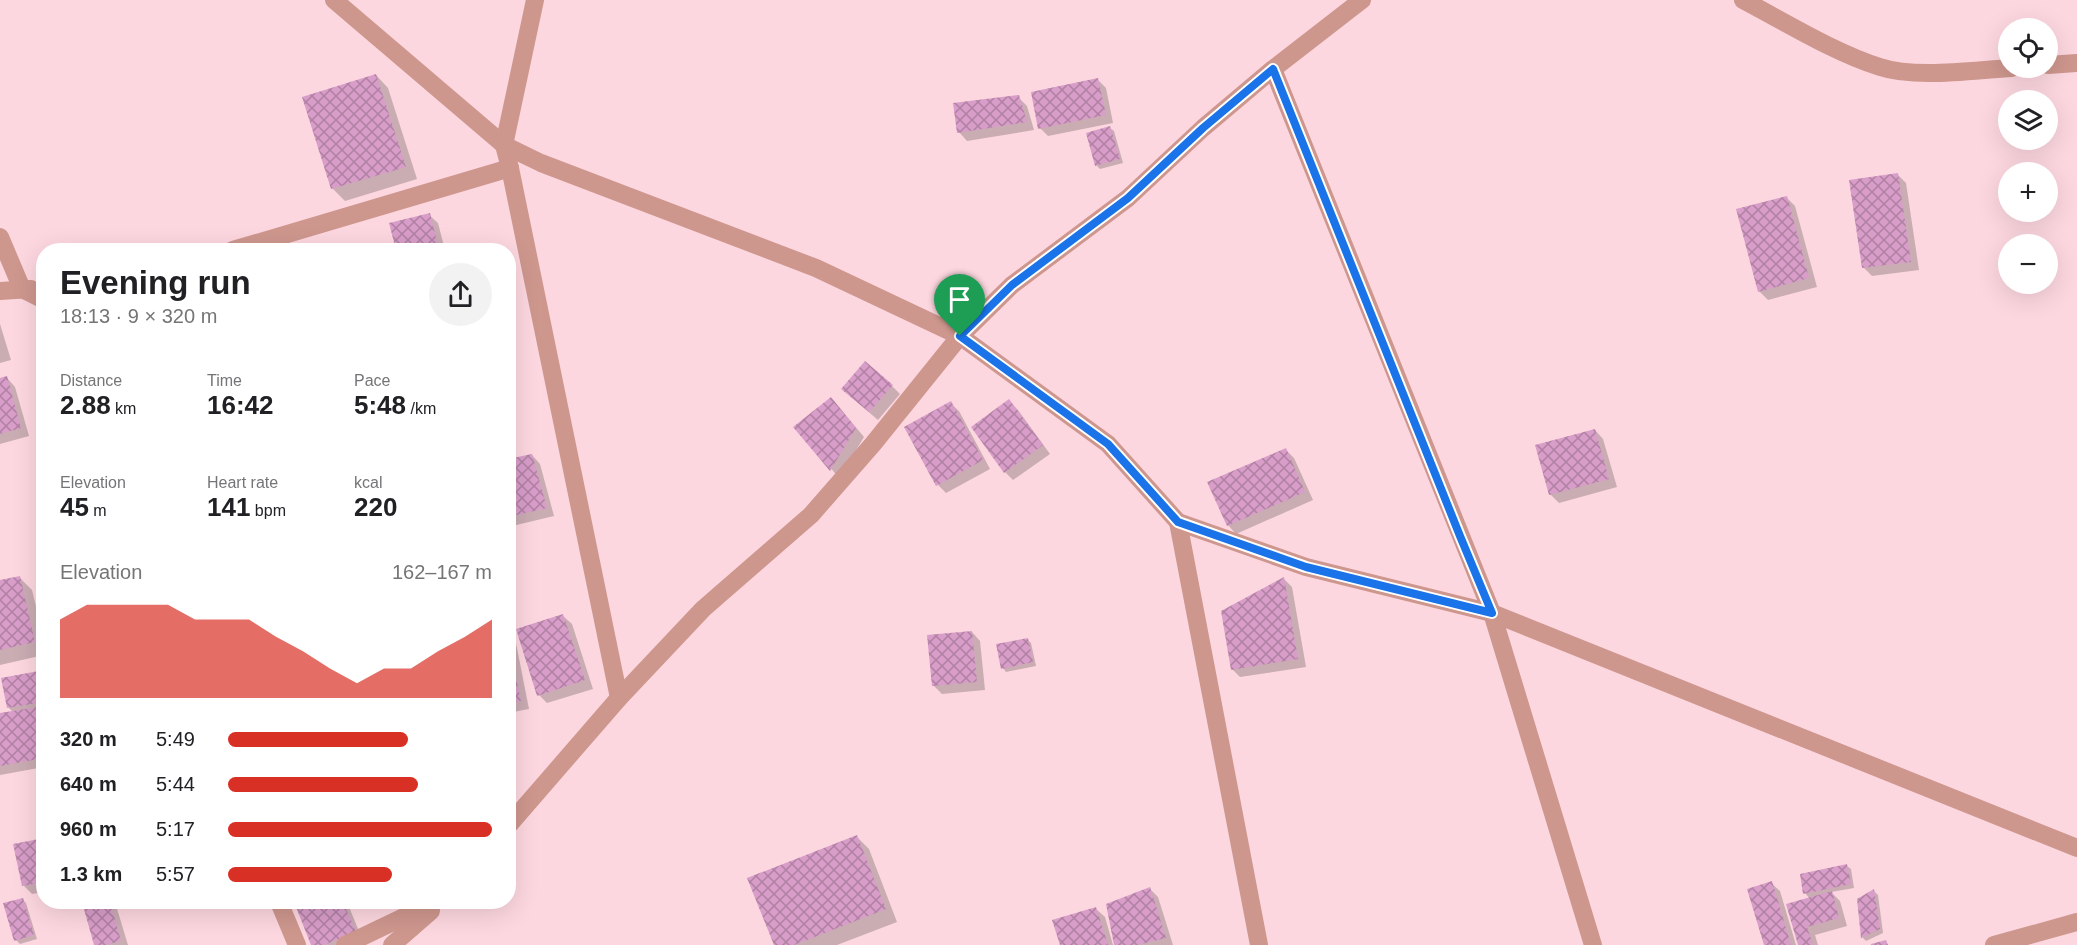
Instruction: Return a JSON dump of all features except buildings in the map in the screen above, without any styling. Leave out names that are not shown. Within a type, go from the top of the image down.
[{"type":"street","points":[[334,0],[504,145],[541,163],[816,268],[960,336],[1108,444],[1178,522],[1306,567],[1492,613],[2077,848]]},
{"type":"street","points":[[535,0],[504,145],[619,698]]},
{"type":"street","points":[[516,817],[619,698],[703,609],[811,515],[873,444],[960,336],[1012,285],[1128,198],[1203,128],[1273,69],[1362,0]]},
{"type":"street","points":[[1743,0],[1843,52],[1881,68],[1927,74],[1998,69]]},
{"type":"street","points":[[2058,64],[2077,63]]},
{"type":"street","points":[[1273,69],[1492,613],[1593,945]]},
{"type":"street","points":[[257,243],[510,168]]},
{"type":"street","points":[[0,237],[22,289],[36,296]]},
{"type":"street","points":[[0,291],[36,288]]},
{"type":"street","points":[[1178,522],[1258,945]]},
{"type":"street","points":[[282,909],[297,945]]},
{"type":"street","points":[[345,945],[420,909]]},
{"type":"street","points":[[392,945],[434,909]]},
{"type":"street","points":[[1994,945],[2077,922]]},
{"type":"route","points":[[1273,69],[1492,613],[1306,567],[1178,522],[1108,444],[960,336],[1012,285],[1128,198],[1203,128],[1273,69]]}]
